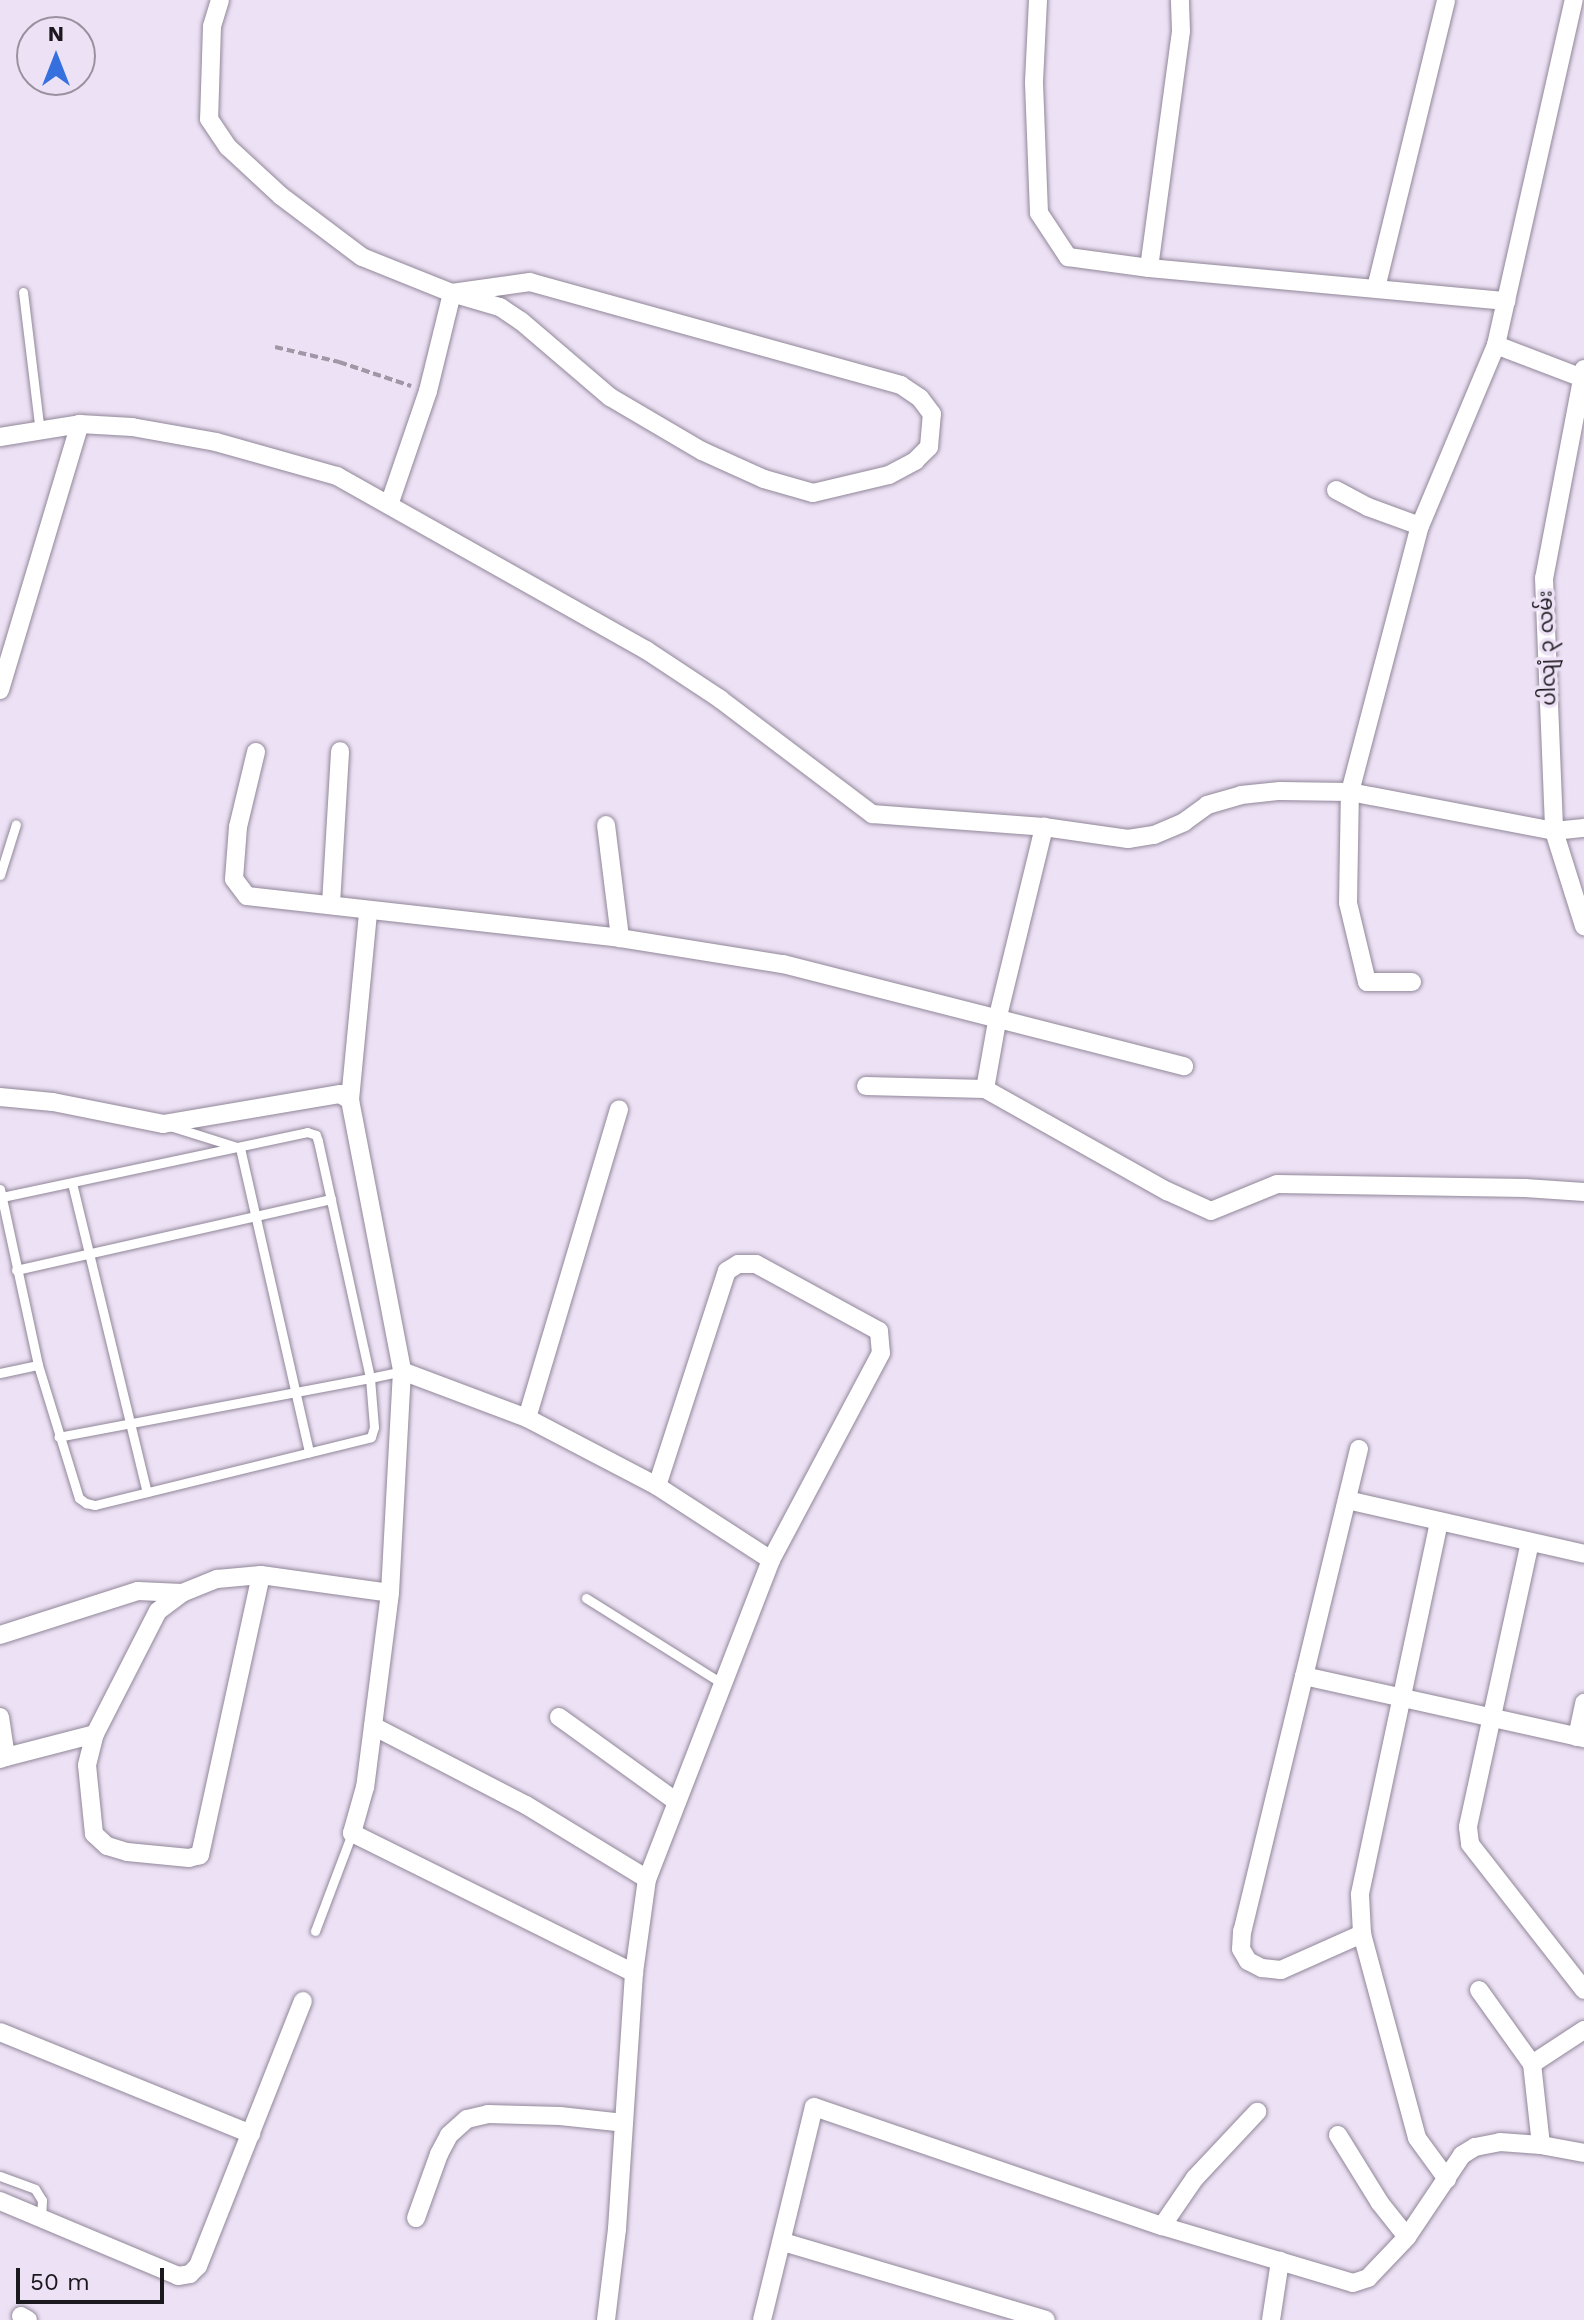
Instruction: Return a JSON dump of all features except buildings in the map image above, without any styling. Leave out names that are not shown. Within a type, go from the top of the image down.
[{"type":"street","points":[[220,0],[212,26],[209,119],[228,147],[281,196],[362,257],[452,293],[500,307],[521,321],[610,397],[702,451],[764,479],[813,493],[889,475],[915,461],[929,447],[932,414],[920,398],[901,385],[530,282],[452,293]]},
{"type":"street","points":[[1038,0],[1034,83],[1039,213],[1068,257],[1149,268],[1506,301]]},
{"type":"street","points":[[1149,268],[1181,31],[1180,0]]},
{"type":"street","points":[[1376,288],[1446,0]]},
{"type":"street","points":[[1412,982],[1367,982],[1348,903],[1350,792],[1420,526],[1496,345],[1574,0]]},
{"type":"street","points":[[389,505],[428,391],[452,293]]},
{"type":"street","points":[[1496,345],[1582,373]]},
{"type":"street","name":"ပါလျံ ၃ လမ်း","points":[[1582,373],[1544,578],[1554,831],[1584,926]]},
{"type":"street","points":[[0,690],[80,424]]},
{"type":"street","points":[[0,437],[80,424],[132,427],[216,442],[337,476],[646,650],[720,699],[872,814],[1044,827],[1128,839],[1154,835],[1184,822],[1207,805],[1241,795],[1280,791],[1350,792],[1554,831],[1584,828]]},
{"type":"street","points":[[1336,490],[1368,507],[1420,526]]},
{"type":"street","points":[[331,904],[340,751]]},
{"type":"street","points":[[256,752],[238,827],[234,879],[247,896],[620,938],[783,964],[998,1016],[1184,1066]]},
{"type":"street","points":[[606,825],[620,938]]},
{"type":"street","points":[[985,1089],[998,1016],[1044,827]]},
{"type":"street","points":[[368,912],[350,1100],[402,1371],[390,1593],[365,1787],[352,1833],[634,1973]]},
{"type":"street","points":[[866,1086],[985,1089],[1167,1191],[1211,1211],[1277,1184],[1525,1188],[1584,1192]]},
{"type":"street","points":[[0,1097],[53,1102],[163,1124],[340,1094],[350,1100]]},
{"type":"street","points":[[527,1418],[619,1109]]},
{"type":"street","points":[[606,2320],[634,1973],[647,1879],[771,1560],[881,1353],[879,1331],[756,1264],[738,1264],[727,1271],[657,1486]]},
{"type":"street","points":[[402,1371],[527,1418],[657,1486],[771,1560]]},
{"type":"street","points":[[1359,1449],[1242,1931],[1241,1949],[1248,1961],[1262,1968],[1281,1970],[1362,1934]]},
{"type":"street","points":[[1347,1500],[1584,1554]]},
{"type":"street","points":[[1439,1522],[1367,1847],[1360,1895],[1362,1934],[1417,2138],[1447,2179]]},
{"type":"street","points":[[1530,1542],[1468,1827],[1470,1844],[1584,1990]]},
{"type":"street","points":[[261,1575],[200,1855],[189,1858],[127,1852],[107,1846],[94,1834],[87,1765],[95,1734],[158,1611],[182,1593],[217,1579],[261,1575],[390,1593]]},
{"type":"street","points":[[0,1635],[138,1591],[182,1593]]},
{"type":"street","points":[[1304,1676],[1580,1738],[1584,1703]]},
{"type":"street","points":[[0,1717],[3,1758],[95,1734]]},
{"type":"street","points":[[559,1717],[677,1802]]},
{"type":"street","points":[[373,1726],[526,1805],[647,1879]]},
{"type":"street","points":[[1479,1990],[1532,2064],[1541,2145]]},
{"type":"street","points":[[0,2201],[178,2276],[190,2274],[198,2266],[303,2001]]},
{"type":"street","points":[[1532,2064],[1584,2030]]},
{"type":"street","points":[[0,2032],[251,2134]]},
{"type":"street","points":[[762,2320],[814,2107],[1162,2226],[1353,2283],[1368,2278],[1407,2237],[1462,2155],[1475,2147],[1500,2142],[1584,2153]]},
{"type":"street","points":[[1162,2226],[1204,2167],[1257,2112]]},
{"type":"street","points":[[416,2218],[439,2154],[449,2135],[467,2119],[488,2114],[560,2116],[624,2123]]},
{"type":"street","points":[[1338,2135],[1380,2203],[1407,2237]]},
{"type":"street","points":[[783,2242],[1046,2320]]},
{"type":"street","points":[[1271,2320],[1280,2261]]},
{"type":"lane","points":[[23,292],[40,432]]},
{"type":"lane","points":[[0,875],[16,824]]},
{"type":"lane","points":[[163,1124],[240,1148]]},
{"type":"lane","points":[[307,1132],[316,1135],[370,1378],[374,1427],[371,1437],[95,1505],[79,1498],[38,1365],[1,1193],[72,1183],[307,1132]]},
{"type":"lane","points":[[240,1148],[309,1452]]},
{"type":"lane","points":[[72,1183],[128,1424],[147,1492]]},
{"type":"lane","points":[[16,1270],[331,1199]]},
{"type":"lane","points":[[0,1373],[38,1365]]},
{"type":"lane","points":[[59,1437],[402,1371]]},
{"type":"lane","points":[[586,1598],[723,1684]]},
{"type":"lane","points":[[315,1931],[352,1833]]},
{"type":"lane","points":[[0,2176],[35,2189],[42,2200],[41,2219]]},
{"type":"path","points":[[275,347],[339,362],[428,391]]}]
